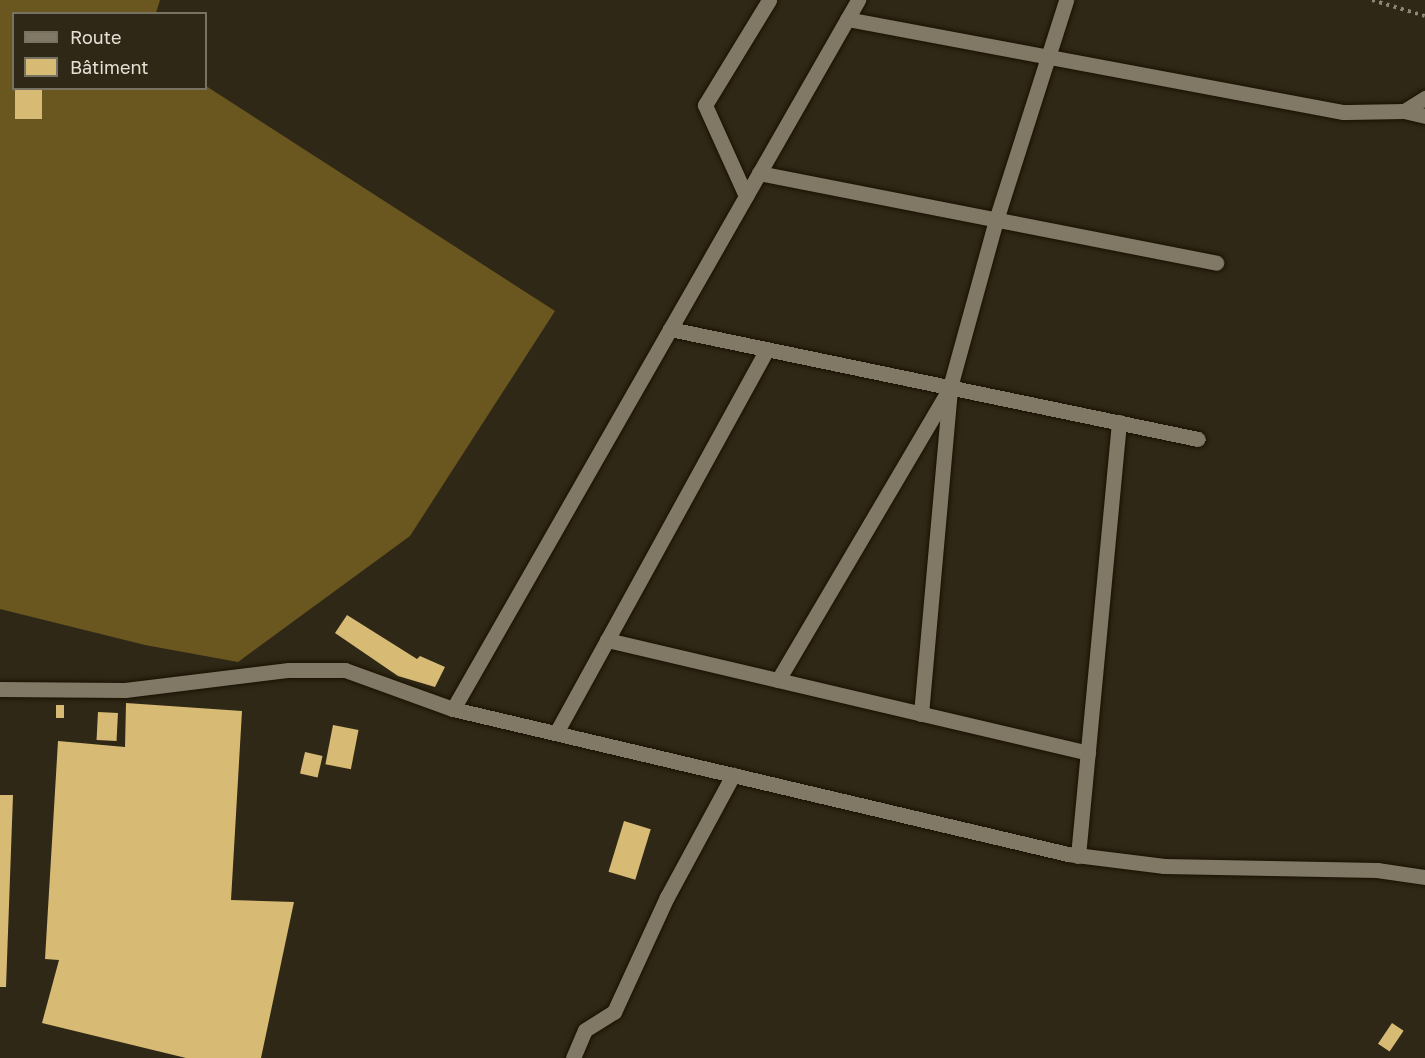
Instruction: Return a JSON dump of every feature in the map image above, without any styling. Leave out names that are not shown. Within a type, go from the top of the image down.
[{"type":"street","points":[[746,196],[705,105],[769,0]]},
{"type":"street","points":[[453,709],[858,0]]},
{"type":"street","points":[[921,714],[950,387],[996,220],[1066,0]]},
{"type":"street","points":[[847,19],[1343,112],[1404,111],[1425,116]]},
{"type":"street","points":[[1404,111],[1425,98]]},
{"type":"street","points":[[759,173],[1216,263]]},
{"type":"street","points":[[670,329],[1198,439]]},
{"type":"street","points":[[556,733],[767,349]]},
{"type":"street","points":[[778,681],[950,387]]},
{"type":"street","points":[[1078,856],[1119,422]]},
{"type":"street","points":[[607,640],[1088,753]]},
{"type":"street","points":[[0,689],[125,690],[290,670],[345,670],[453,709],[1078,856],[1164,866],[1377,870],[1425,877]]},
{"type":"street","points":[[573,1058],[585,1030],[614,1012],[667,897],[733,775]]},
{"type":"path","points":[[1372,0],[1425,16]]},
{"type":"shaded area","points":[[0,0],[160,0],[156,12],[12,12],[12,90],[207,90],[207,87],[555,311],[410,536],[238,662],[145,645],[0,609]]},
{"type":"building","points":[[15,90],[42,90],[42,119],[15,119]]},
{"type":"building","points":[[347,615],[417,659],[420,656],[445,667],[435,687],[398,676],[335,633]]},
{"type":"building","points":[[126,703],[242,711],[231,900],[294,902],[261,1058],[186,1058],[42,1023],[59,960],[45,959],[58,741],[125,747]]},
{"type":"building","points":[[56,705],[64,705],[64,718],[56,718]]},
{"type":"building","points":[[98,712],[118,713],[117,741],[97,740]]},
{"type":"building","points":[[333,725],[359,730],[351,769],[325,764]]},
{"type":"building","points":[[305,752],[323,756],[318,777],[300,773]]},
{"type":"building","points":[[0,795],[13,795],[6,987],[0,987]]},
{"type":"building","points":[[624,821],[651,829],[635,880],[609,872]]},
{"type":"building","points":[[1392,1023],[1404,1031],[1390,1052],[1378,1044]]}]
